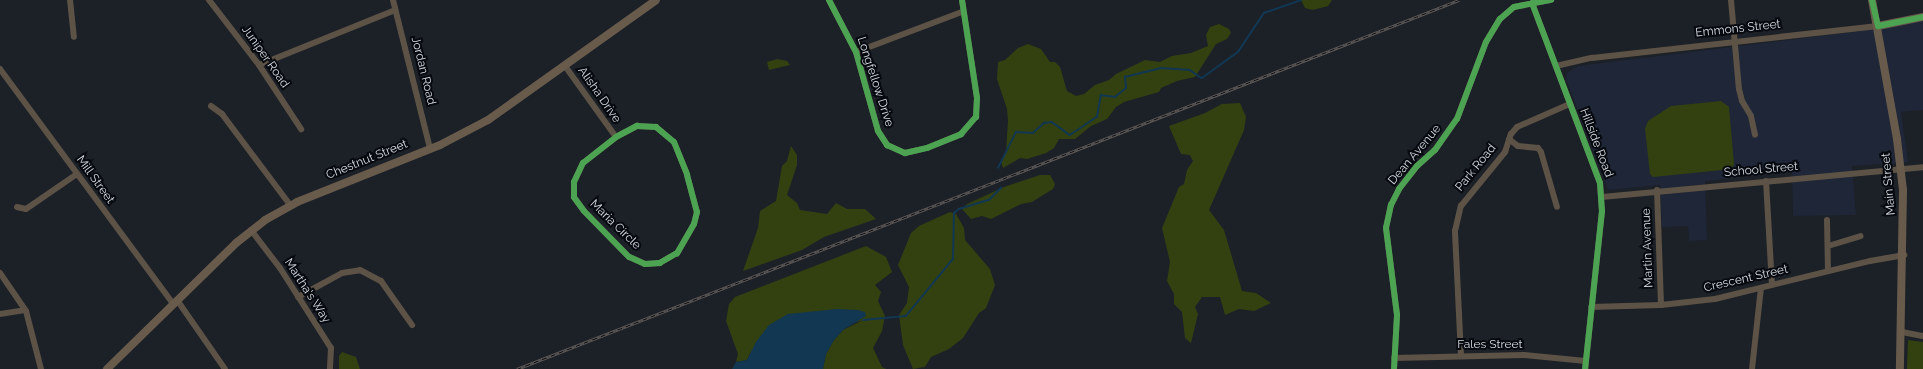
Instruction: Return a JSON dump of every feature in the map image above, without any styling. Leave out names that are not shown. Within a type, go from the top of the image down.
[{"type":"main road","name":"Chestnut Street","points":[[107,369],[251,230],[290,205],[430,148],[488,120],[656,0]]},
{"type":"main road","name":"Main Street","points":[[1872,0],[1878,26],[1901,168],[1904,255],[1900,369]]},
{"type":"main road","name":"Emmons Street","points":[[1878,26],[1923,17]]},
{"type":"street","points":[[70,0],[74,37]]},
{"type":"street","name":"Juniper Road","points":[[209,0],[259,65],[301,129]]},
{"type":"street","name":"Jordan Road","points":[[393,0],[430,148]]},
{"type":"street","name":"Longfellow Drive","points":[[829,0],[856,52],[878,131],[884,141],[893,149],[905,153],[927,148],[961,134],[976,118],[977,98],[962,12],[962,0]]},
{"type":"street","name":"Dean Avenue","points":[[1394,369],[1397,315],[1386,228],[1391,205],[1398,189],[1417,166],[1435,150],[1457,120],[1486,42],[1500,19],[1514,7],[1551,0]]},
{"type":"street","points":[[1731,0],[1736,42],[1739,89],[1746,109],[1751,116],[1755,135]]},
{"type":"street","name":"Hillside Road","points":[[1532,3],[1600,183],[1602,197],[1585,369]]},
{"type":"street","points":[[259,65],[395,10]]},
{"type":"street","points":[[856,52],[962,12]]},
{"type":"street","name":"Emmons Street","points":[[1556,66],[1592,58],[1878,26]]},
{"type":"street","name":"Alisha Drive","points":[[565,66],[616,137]]},
{"type":"street","name":"Mill Street","points":[[0,69],[77,174],[175,302]]},
{"type":"street","name":"Park Road","points":[[1461,355],[1455,231],[1461,206],[1505,152],[1509,139],[1521,124],[1570,104]]},
{"type":"street","points":[[211,106],[222,114],[290,205]]},
{"type":"street","name":"Maria Circle","points":[[637,126],[656,128],[674,142],[687,175],[695,199],[696,218],[677,253],[660,263],[645,264],[629,257],[584,212],[574,197],[574,182],[582,163],[616,137],[637,126]]},
{"type":"street","points":[[1509,139],[1518,146],[1538,148],[1541,152],[1557,207]]},
{"type":"street","name":"School Street","points":[[1602,197],[1657,190],[1923,167]]},
{"type":"street","points":[[17,207],[26,209],[77,174]]},
{"type":"street","points":[[1766,181],[1772,285]]},
{"type":"street","name":"Martin Avenue","points":[[1657,190],[1661,305]]},
{"type":"street","points":[[1826,220],[1828,271]]},
{"type":"street","name":"Martha's Way","points":[[251,230],[298,297],[331,348],[330,369]]},
{"type":"street","points":[[1828,246],[1860,236]]},
{"type":"street","name":"Crescent Street","points":[[1591,307],[1661,305],[1715,299],[1828,271],[1904,255]]},
{"type":"street","points":[[298,297],[342,273],[360,270],[381,281],[412,325]]},
{"type":"street","points":[[0,274],[25,310],[41,369]]},
{"type":"street","points":[[1752,369],[1761,288]]},
{"type":"street","points":[[175,302],[225,369]]},
{"type":"street","points":[[0,314],[25,310]]},
{"type":"street","points":[[1902,332],[1923,336]]},
{"type":"street","name":"Fales Street","points":[[1394,358],[1461,355],[1524,355],[1586,361]]},
{"type":"shaded area","points":[[1923,20],[1923,110],[1901,112],[1908,162],[1852,166],[1856,215],[1793,216],[1792,172],[1705,181],[1707,240],[1689,241],[1688,226],[1662,227],[1660,185],[1608,190],[1566,79],[1567,73],[1578,66],[1860,31]]},
{"type":"green space","points":[[1301,0],[1332,0],[1328,6],[1313,10],[1305,8]]},
{"type":"green space","points":[[1219,24],[1229,29],[1231,33],[1227,39],[1216,44],[1195,77],[1177,81],[1161,88],[1159,92],[1124,102],[1116,107],[1107,119],[1091,126],[1075,139],[1059,139],[1054,148],[1046,153],[1027,159],[1020,158],[1003,168],[1001,161],[1006,152],[1008,121],[1007,109],[997,79],[998,62],[1005,60],[1018,48],[1028,44],[1041,49],[1050,62],[1055,62],[1060,67],[1067,91],[1076,96],[1084,94],[1095,85],[1109,80],[1116,74],[1145,60],[1160,62],[1172,56],[1191,53],[1208,46],[1206,35],[1210,27]]},
{"type":"green space","points":[[777,59],[787,61],[790,65],[769,70],[767,62]]},
{"type":"green space","points":[[1721,101],[1729,107],[1734,164],[1732,169],[1653,177],[1650,174],[1645,129],[1648,121],[1671,106]]},
{"type":"green space","points":[[1240,103],[1246,117],[1244,130],[1209,210],[1224,230],[1242,291],[1256,293],[1271,303],[1254,311],[1239,309],[1225,315],[1220,297],[1202,297],[1195,307],[1198,314],[1191,343],[1185,338],[1182,312],[1174,304],[1174,294],[1167,281],[1170,262],[1162,228],[1179,187],[1184,184],[1187,170],[1193,161],[1190,155],[1181,154],[1169,126],[1205,113],[1222,104]]},
{"type":"green space","points":[[791,146],[797,155],[797,165],[787,195],[797,203],[800,210],[827,214],[836,203],[847,209],[865,209],[876,219],[824,237],[802,250],[743,271],[758,228],[760,211],[776,201],[782,166],[787,161]]},
{"type":"green space","points":[[1040,175],[1050,175],[1055,184],[1053,189],[1032,202],[1021,204],[991,219],[982,216],[971,219],[962,209],[967,204],[1004,187]]},
{"type":"green space","points":[[950,212],[956,214],[964,228],[965,240],[990,269],[995,285],[986,308],[979,313],[963,338],[949,349],[931,357],[925,367],[913,369],[903,345],[899,315],[907,303],[909,287],[898,265],[911,233],[919,226]]},
{"type":"green space","points":[[866,246],[886,257],[892,272],[875,285],[881,292],[878,301],[885,316],[882,331],[873,348],[882,367],[886,369],[823,369],[826,354],[834,340],[843,330],[863,320],[750,353],[747,360],[736,362],[738,354],[726,321],[729,304],[735,297]]},
{"type":"green space","points":[[1908,340],[1923,342],[1923,369],[1907,369]]},
{"type":"green space","points":[[342,352],[356,357],[360,369],[339,369],[339,356]]},
{"type":"water","points":[[837,309],[858,310],[865,312],[866,316],[843,330],[834,340],[826,354],[823,369],[732,369],[736,362],[747,360],[756,342],[769,325],[788,314]]},
{"type":"waterway","points":[[998,168],[1016,132],[1033,133],[1044,123],[1052,122],[1070,135],[1097,117],[1101,95],[1115,97],[1126,88],[1125,77],[1161,68],[1190,70],[1202,78],[1238,52],[1264,13],[1301,0]]},
{"type":"waterway","points":[[863,320],[906,316],[953,259],[954,213],[959,209],[989,200],[1001,188]]},
{"type":"railway","points":[[517,369],[1459,0]]},
{"type":"cycle path","points":[[829,0],[856,52],[878,131],[887,145],[905,153],[927,148],[961,134],[976,117],[977,98],[962,0]]},
{"type":"cycle path","points":[[1394,369],[1397,315],[1386,228],[1391,205],[1399,189],[1417,166],[1435,150],[1457,119],[1486,42],[1500,19],[1514,7],[1551,0]]},
{"type":"cycle path","points":[[1872,0],[1878,26],[1923,17]]},
{"type":"cycle path","points":[[1532,3],[1600,183],[1602,211],[1585,369]]},
{"type":"cycle path","points":[[637,126],[656,127],[674,142],[687,175],[697,212],[694,224],[677,253],[660,263],[645,264],[629,257],[584,211],[574,197],[574,182],[583,163],[616,137],[637,126]]}]
